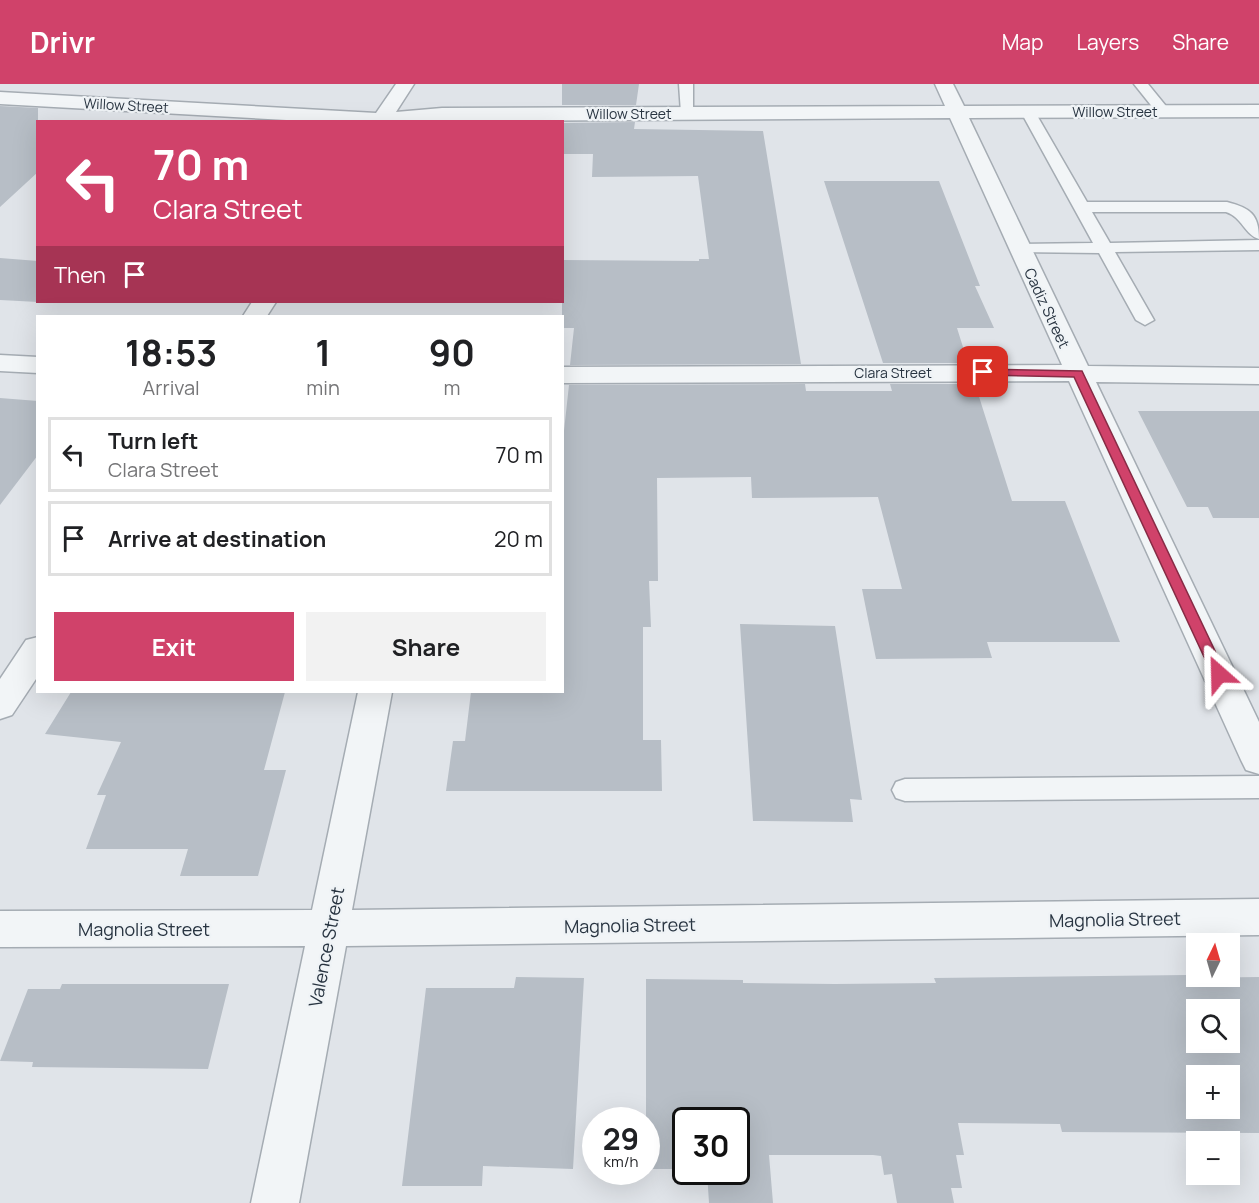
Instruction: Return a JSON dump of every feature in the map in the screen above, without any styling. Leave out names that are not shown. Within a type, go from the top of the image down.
[{"type":"street","points":[[381,120],[405,84]]},
{"type":"street","name":"Cadiz Street","points":[[944,84],[1259,760]]},
{"type":"street","name":"Willow Street","points":[[0,98],[381,120],[442,114],[1259,111]]},
{"type":"street","points":[[0,363],[36,365]]},
{"type":"street","name":"Clara Street","points":[[564,375],[1030,371],[1078,374],[1259,376]]},
{"type":"street","points":[[0,706],[36,652]]},
{"type":"street","name":"Valence Street","points":[[275,1203],[375,693]]},
{"type":"street","name":"Magnolia Street","points":[[0,929],[330,928],[1259,917]]},
{"type":"lane","points":[[686,84],[688,113]]},
{"type":"lane","points":[[1141,84],[1163,111]]},
{"type":"lane","points":[[1028,112],[1145,320]]},
{"type":"lane","points":[[1082,207],[1227,207],[1242,212],[1259,234]]},
{"type":"lane","points":[[1020,249],[1259,245]]},
{"type":"lane","points":[[905,790],[1259,787]]},
{"type":"building","points":[[562,84],[639,84],[636,105],[562,105]]},
{"type":"building","points":[[0,106],[38,108],[36,174],[0,207]]},
{"type":"building","points":[[635,122],[634,129],[763,131],[801,364],[570,365],[574,328],[564,328],[564,315],[562,315],[564,260],[699,261],[699,259],[709,259],[698,176],[592,177],[593,154],[564,154],[564,123]]},
{"type":"building","points":[[824,181],[939,181],[980,286],[975,286],[994,328],[957,328],[968,363],[883,363]]},
{"type":"building","points":[[0,258],[36,261],[36,302],[0,300]]},
{"type":"building","points":[[805,384],[806,391],[892,391],[890,384],[975,384],[1012,501],[1065,501],[1120,642],[987,642],[992,658],[876,659],[862,589],[902,589],[878,497],[752,498],[751,477],[657,478],[658,581],[649,581],[651,627],[643,627],[643,740],[661,740],[662,791],[446,791],[453,741],[465,741],[471,693],[564,693],[564,431],[569,385]]},
{"type":"building","points":[[0,398],[36,401],[36,458],[0,505]]},
{"type":"building","points":[[1138,411],[1259,411],[1259,518],[1213,518],[1208,507],[1187,507]]},
{"type":"building","points":[[740,624],[835,626],[862,800],[850,799],[853,822],[753,821]]},
{"type":"building","points":[[70,693],[285,693],[264,770],[286,770],[258,876],[180,876],[188,849],[86,849],[106,795],[97,795],[121,742],[45,734]]},
{"type":"building","points":[[1186,975],[1186,987],[1240,987],[1240,977],[1259,977],[1259,1133],[1240,1133],[1240,1131],[1062,1132],[1060,1124],[958,1123],[964,1155],[956,1155],[962,1188],[951,1188],[954,1203],[897,1203],[892,1174],[884,1175],[881,1156],[769,1155],[773,1203],[709,1203],[708,1185],[750,1185],[750,1107],[672,1107],[672,1169],[660,1169],[660,1107],[646,1107],[646,979],[743,980],[743,983],[936,983],[934,978]]},
{"type":"building","points":[[516,977],[584,978],[573,1169],[483,1166],[482,1186],[402,1186],[426,988],[514,988]]},
{"type":"building","points":[[62,984],[229,984],[208,1069],[32,1067],[33,1062],[0,1061],[28,989],[60,989]]},
{"type":"route","points":[[983,372],[1030,371],[1078,374],[1219,674]]}]
